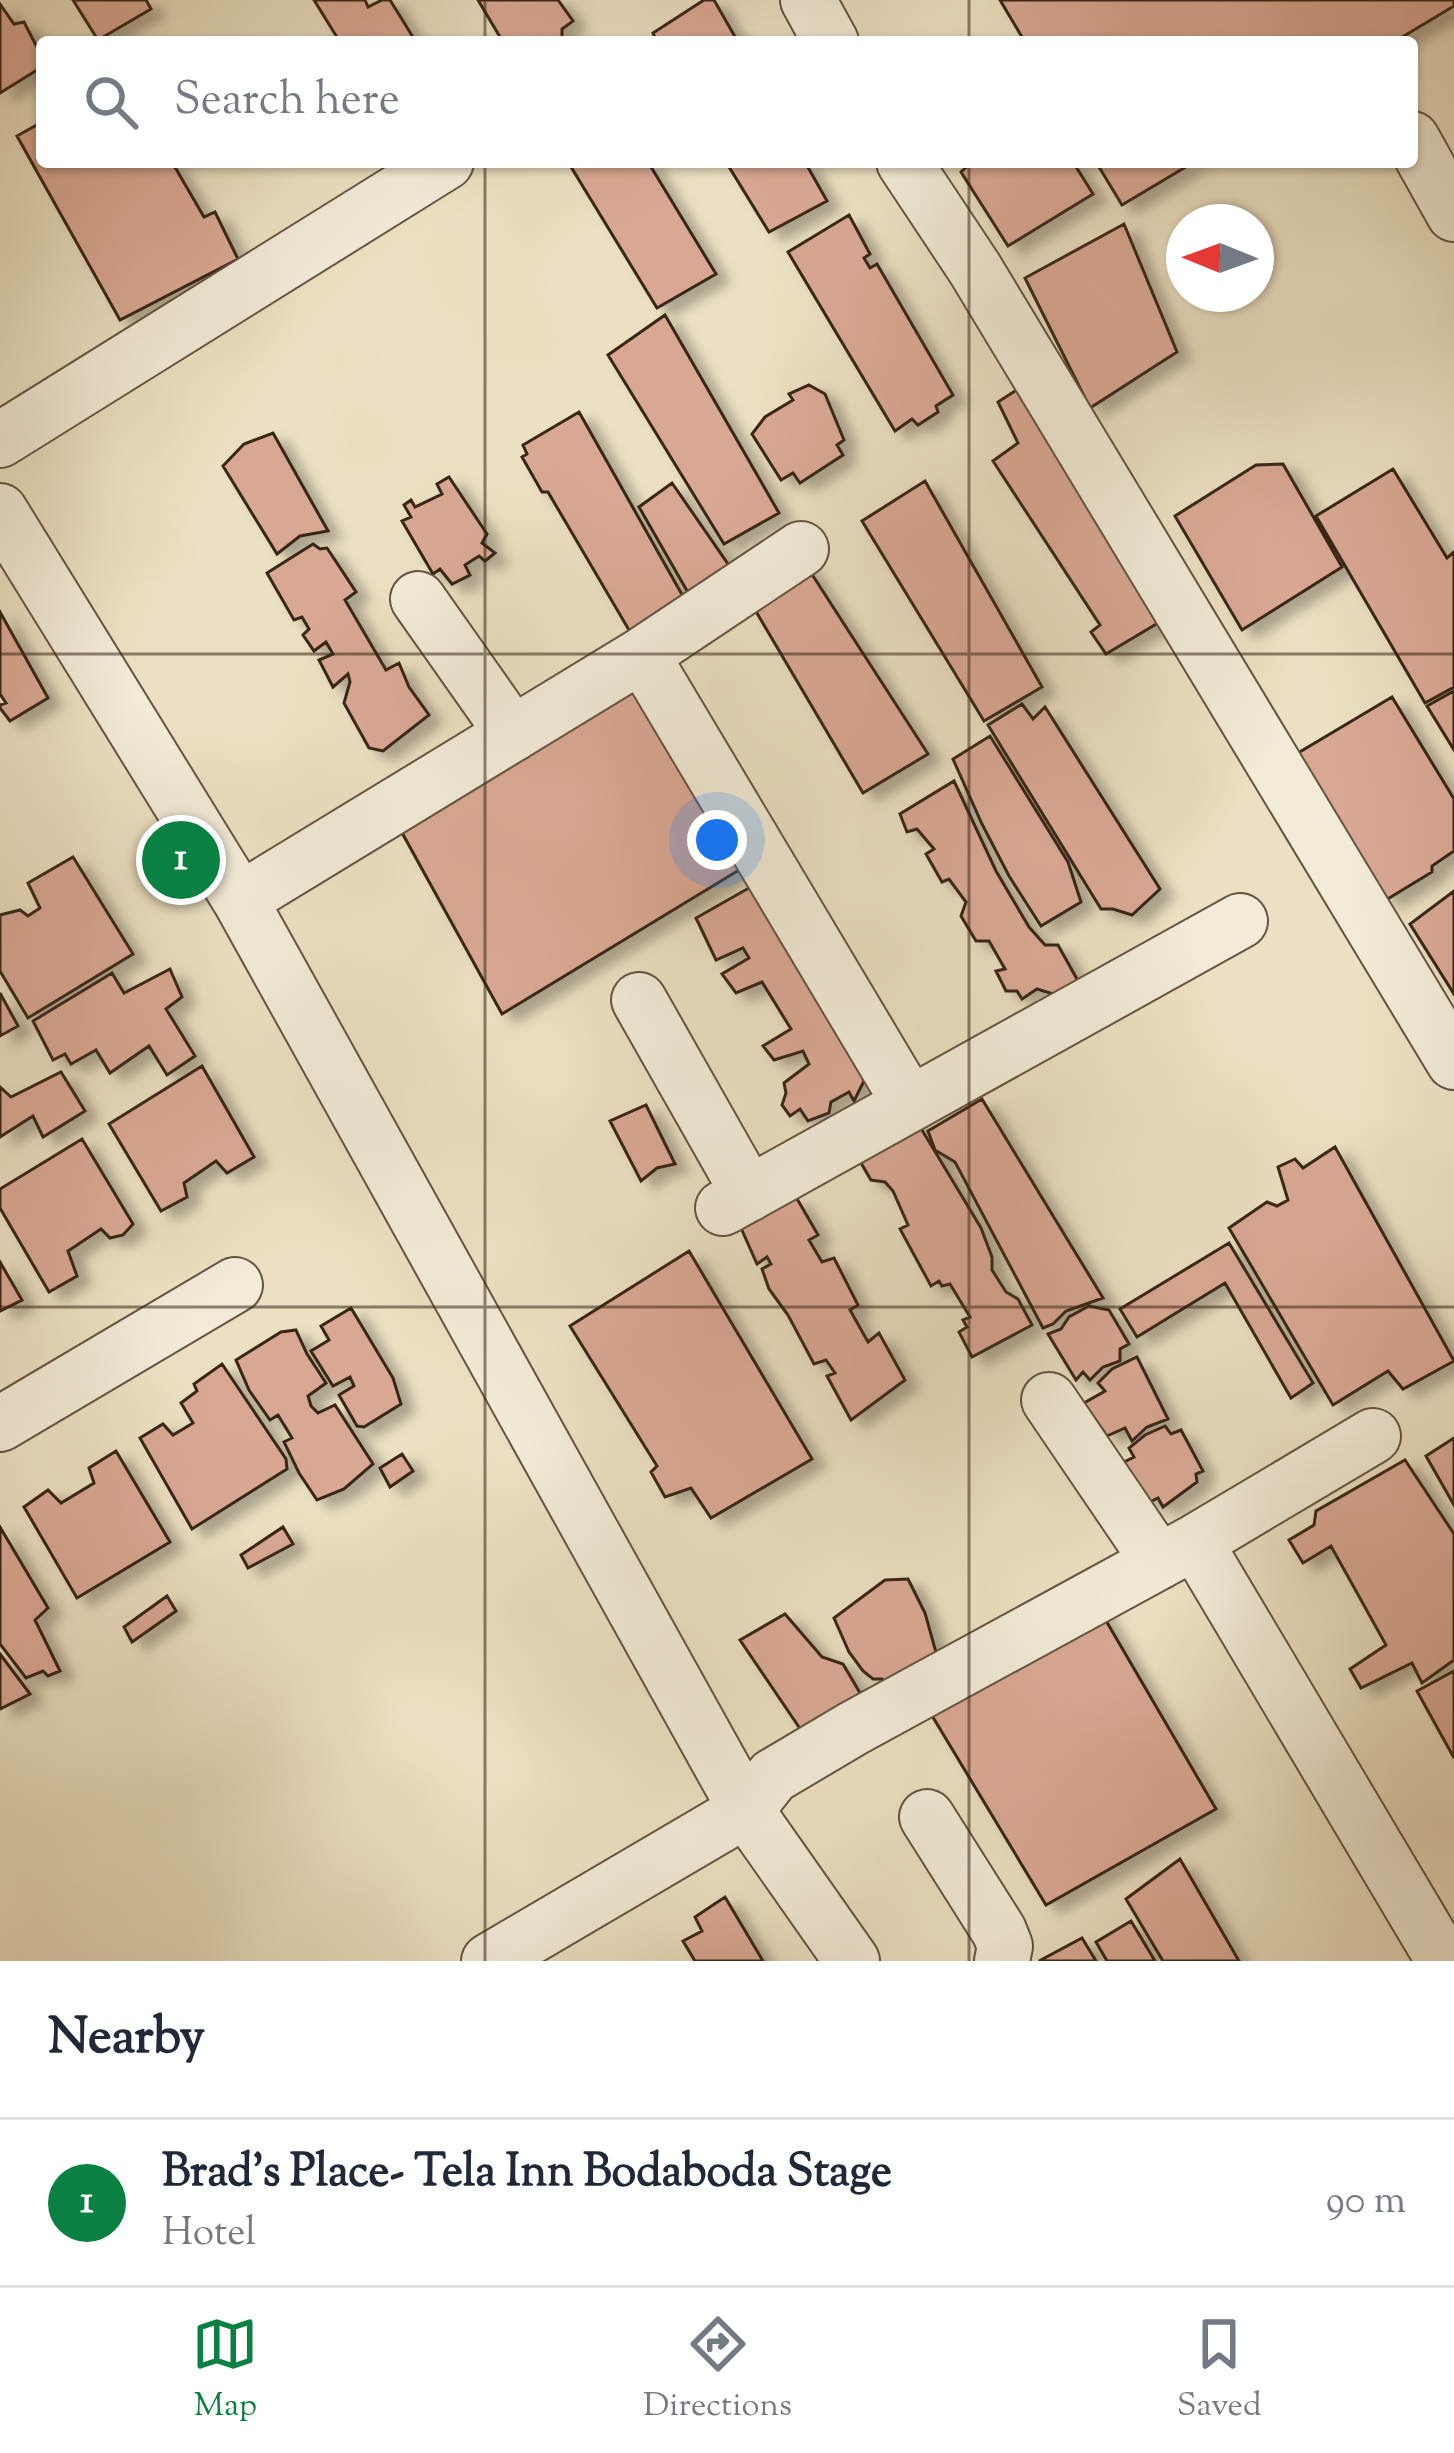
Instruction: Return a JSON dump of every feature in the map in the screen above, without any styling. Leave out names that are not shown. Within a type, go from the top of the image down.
[{"type":"street","points":[[808,0],[828,36]]},
{"type":"street","points":[[1418,150],[1454,214]]},
{"type":"street","points":[[0,440],[436,168]]},
{"type":"street","points":[[908,168],[975,269],[1454,1062]]},
{"type":"street","points":[[0,511],[240,900],[746,1810],[852,1961]]},
{"type":"street","points":[[240,900],[642,655],[801,549]]},
{"type":"street","points":[[418,598],[514,734]]},
{"type":"street","points":[[642,655],[910,1104]]},
{"type":"street","points":[[639,1000],[736,1201],[1240,921]]},
{"type":"street","points":[[0,1424],[235,1285]]},
{"type":"street","points":[[1049,1400],[1177,1552],[1444,1961]]},
{"type":"street","points":[[489,1961],[746,1810],[773,1776],[1177,1552],[1373,1436]]},
{"type":"street","points":[[927,1817],[999,1931],[1005,1946],[1002,1961]]},
{"type":"building","points":[[73,0],[146,0],[151,9],[105,36],[96,36]]},
{"type":"building","points":[[314,0],[365,0],[368,7],[390,0],[412,36],[336,36]]},
{"type":"building","points":[[478,0],[558,0],[573,21],[562,29],[562,36],[499,36]]},
{"type":"building","points":[[704,0],[714,0],[735,36],[654,36]]},
{"type":"building","points":[[1000,0],[1454,0],[1454,6],[1404,36],[1021,36]]},
{"type":"building","points":[[0,4],[14,24],[24,22],[36,45],[36,71],[0,93]]},
{"type":"building","points":[[36,125],[36,168],[175,168],[204,217],[215,212],[238,259],[120,320],[17,136]]},
{"type":"building","points":[[572,168],[652,168],[716,274],[657,308]]},
{"type":"building","points":[[730,168],[808,168],[827,201],[769,232]]},
{"type":"building","points":[[965,168],[1077,168],[1093,194],[1008,246],[961,172]]},
{"type":"building","points":[[1100,168],[1184,168],[1122,205]]},
{"type":"building","points":[[849,215],[870,254],[864,258],[870,268],[877,264],[953,395],[918,425],[912,419],[895,431],[788,252]]},
{"type":"building","points":[[1124,224],[1177,352],[1090,408],[1025,278]]},
{"type":"building","points":[[665,315],[779,513],[724,544],[608,355]]},
{"type":"building","points":[[809,385],[825,394],[844,440],[837,445],[843,455],[800,483],[793,473],[781,480],[752,434],[765,417],[793,400],[789,394]]},
{"type":"building","points":[[1018,389],[1158,623],[1106,654],[1091,632],[1100,625],[993,461],[1018,443],[998,402]]},
{"type":"building","points":[[579,412],[689,607],[636,642],[548,492],[542,492],[522,457],[527,454],[523,445]]},
{"type":"building","points":[[273,433],[328,531],[300,536],[277,554],[223,466],[244,444]]},
{"type":"building","points":[[1283,464],[1342,567],[1242,630],[1175,516],[1256,465]]},
{"type":"building","points":[[1393,469],[1447,558],[1454,552],[1454,687],[1425,703],[1316,516]]},
{"type":"building","points":[[449,477],[487,534],[482,543],[495,553],[485,561],[479,556],[465,565],[470,575],[452,584],[440,569],[433,574],[402,521],[411,517],[404,505],[411,500],[415,507],[442,494],[437,484]]},
{"type":"building","points":[[925,481],[1042,687],[984,721],[862,521]]},
{"type":"building","points":[[672,483],[730,567],[690,596],[639,507]]},
{"type":"building","points":[[313,544],[327,548],[356,592],[345,600],[386,670],[399,663],[429,715],[383,751],[369,748],[344,703],[348,674],[333,687],[319,660],[333,654],[326,642],[314,651],[303,635],[309,629],[302,617],[294,620],[267,573]]},
{"type":"building","points":[[804,562],[928,754],[863,793],[748,598]]},
{"type":"building","points":[[0,612],[48,698],[10,721],[0,708],[6,703],[0,694]]},
{"type":"building","points":[[644,681],[749,864],[502,1014],[395,820]]},
{"type":"building","points":[[1454,691],[1454,750],[1427,706]]},
{"type":"building","points":[[1392,697],[1454,799],[1454,851],[1432,866],[1432,872],[1386,900],[1298,753]]},
{"type":"building","points":[[1022,704],[1033,719],[1045,707],[1160,889],[1132,915],[1101,909],[988,725]]},
{"type":"building","points":[[990,736],[1068,862],[1081,902],[1041,926],[1009,876],[953,759]]},
{"type":"building","points":[[954,781],[996,871],[1029,927],[1045,945],[1058,945],[1078,981],[1053,994],[1037,989],[1022,999],[1017,991],[1006,991],[996,971],[1005,969],[989,941],[976,941],[961,916],[966,902],[949,879],[942,882],[926,854],[934,849],[917,829],[907,832],[900,814]]},
{"type":"building","points":[[73,857],[133,954],[28,1018],[0,971],[0,915],[20,910],[28,916],[40,908],[28,883]]},
{"type":"building","points":[[763,880],[870,1069],[854,1101],[849,1092],[831,1102],[829,1113],[808,1121],[800,1109],[790,1116],[782,1105],[784,1083],[809,1064],[803,1051],[774,1060],[763,1046],[791,1029],[762,982],[736,993],[722,974],[749,958],[743,948],[716,960],[696,918]]},
{"type":"building","points":[[1454,891],[1454,994],[1410,924]]},
{"type":"building","points":[[170,969],[182,997],[166,1009],[195,1056],[167,1075],[149,1046],[110,1073],[96,1050],[71,1064],[65,1054],[53,1060],[33,1021],[112,973],[124,993]]},
{"type":"building","points":[[0,993],[18,1026],[0,1036]]},
{"type":"building","points":[[202,1066],[254,1157],[227,1173],[216,1161],[184,1183],[187,1197],[161,1211],[109,1124]]},
{"type":"building","points":[[61,1072],[85,1111],[43,1137],[33,1116],[0,1137],[0,1087],[11,1097]]},
{"type":"building","points":[[982,1099],[1103,1298],[1066,1311],[1043,1328],[955,1162],[935,1150],[928,1131]]},
{"type":"building","points":[[646,1105],[675,1164],[657,1168],[641,1181],[610,1121]]},
{"type":"building","points":[[916,1120],[981,1228],[992,1270],[1006,1292],[1018,1299],[1032,1325],[972,1357],[959,1332],[967,1327],[963,1320],[970,1317],[950,1284],[942,1286],[939,1281],[931,1286],[900,1229],[908,1225],[893,1191],[885,1182],[871,1180],[854,1151]]},
{"type":"building","points":[[82,1139],[133,1224],[123,1235],[110,1238],[101,1229],[68,1251],[77,1276],[49,1292],[0,1208],[0,1189]]},
{"type":"building","points":[[1335,1147],[1454,1361],[1403,1389],[1388,1371],[1333,1405],[1229,1228],[1267,1202],[1277,1206],[1288,1200],[1278,1167],[1295,1159],[1303,1168]]},
{"type":"building","points":[[796,1197],[818,1235],[809,1240],[822,1262],[834,1258],[858,1305],[850,1310],[868,1342],[879,1333],[905,1380],[851,1420],[827,1376],[835,1373],[826,1360],[814,1364],[769,1289],[762,1269],[771,1264],[767,1257],[757,1264],[741,1228]]},
{"type":"building","points":[[1229,1243],[1313,1383],[1291,1398],[1225,1283],[1137,1337],[1120,1309]]},
{"type":"building","points":[[689,1251],[812,1459],[711,1518],[691,1488],[665,1497],[651,1472],[657,1466],[570,1326]]},
{"type":"building","points":[[0,1262],[22,1300],[0,1311]]},
{"type":"building","points":[[1089,1306],[1109,1310],[1129,1344],[1120,1349],[1120,1361],[1103,1367],[1090,1380],[1083,1372],[1076,1380],[1048,1334]]},
{"type":"building","points":[[351,1308],[393,1378],[401,1404],[364,1427],[357,1426],[339,1395],[354,1386],[350,1377],[333,1386],[311,1351],[329,1340],[321,1326]]},
{"type":"building","points":[[296,1330],[326,1383],[308,1396],[311,1406],[318,1413],[335,1405],[373,1464],[344,1489],[317,1500],[284,1442],[292,1438],[278,1415],[270,1420],[236,1360],[281,1332]]},
{"type":"building","points":[[1137,1357],[1168,1419],[1147,1427],[1132,1441],[1125,1428],[1107,1436],[1084,1403],[1105,1391],[1098,1383],[1112,1369]]},
{"type":"building","points":[[222,1364],[286,1459],[287,1469],[192,1529],[140,1438],[163,1424],[173,1435],[193,1423],[181,1403],[197,1391],[194,1384]]},
{"type":"building","points":[[1165,1426],[1171,1434],[1181,1430],[1203,1471],[1196,1474],[1197,1482],[1163,1507],[1158,1498],[1148,1503],[1124,1462],[1134,1457],[1129,1448]]},
{"type":"building","points":[[1454,1438],[1454,1505],[1426,1456]]},
{"type":"building","points":[[116,1451],[170,1542],[77,1598],[24,1507],[48,1490],[61,1503],[94,1483],[89,1468]]},
{"type":"building","points":[[402,1454],[413,1471],[390,1487],[380,1468]]},
{"type":"building","points":[[1405,1460],[1454,1534],[1454,1660],[1422,1683],[1412,1663],[1361,1688],[1350,1669],[1386,1645],[1331,1546],[1303,1563],[1289,1540],[1314,1525],[1316,1511]]},
{"type":"building","points":[[0,1527],[48,1608],[35,1620],[60,1671],[48,1676],[43,1671],[26,1678],[0,1644]]},
{"type":"building","points":[[283,1527],[293,1544],[248,1568],[241,1555]]},
{"type":"building","points":[[908,1579],[925,1613],[939,1663],[892,1692],[882,1679],[863,1671],[834,1618],[885,1580]]},
{"type":"building","points":[[167,1596],[176,1611],[132,1642],[124,1627]]},
{"type":"building","points":[[1098,1607],[1216,1809],[1046,1905],[925,1704]]},
{"type":"building","points":[[785,1614],[822,1657],[843,1664],[863,1698],[805,1736],[740,1640]]},
{"type":"building","points":[[0,1654],[30,1694],[0,1709]]},
{"type":"building","points":[[1454,1671],[1454,1758],[1417,1691]]},
{"type":"building","points":[[1180,1859],[1239,1961],[1163,1961],[1126,1899]]},
{"type":"building","points":[[725,1897],[763,1961],[695,1961],[683,1941],[702,1931],[695,1917]]},
{"type":"building","points":[[1131,1921],[1155,1961],[1107,1961],[1096,1942]]},
{"type":"building","points":[[1082,1938],[1096,1961],[1039,1961]]},
{"type":"place","name":"Brad's Place- Tela Inn Bodaboda Stage","points":[[181,860]]}]
